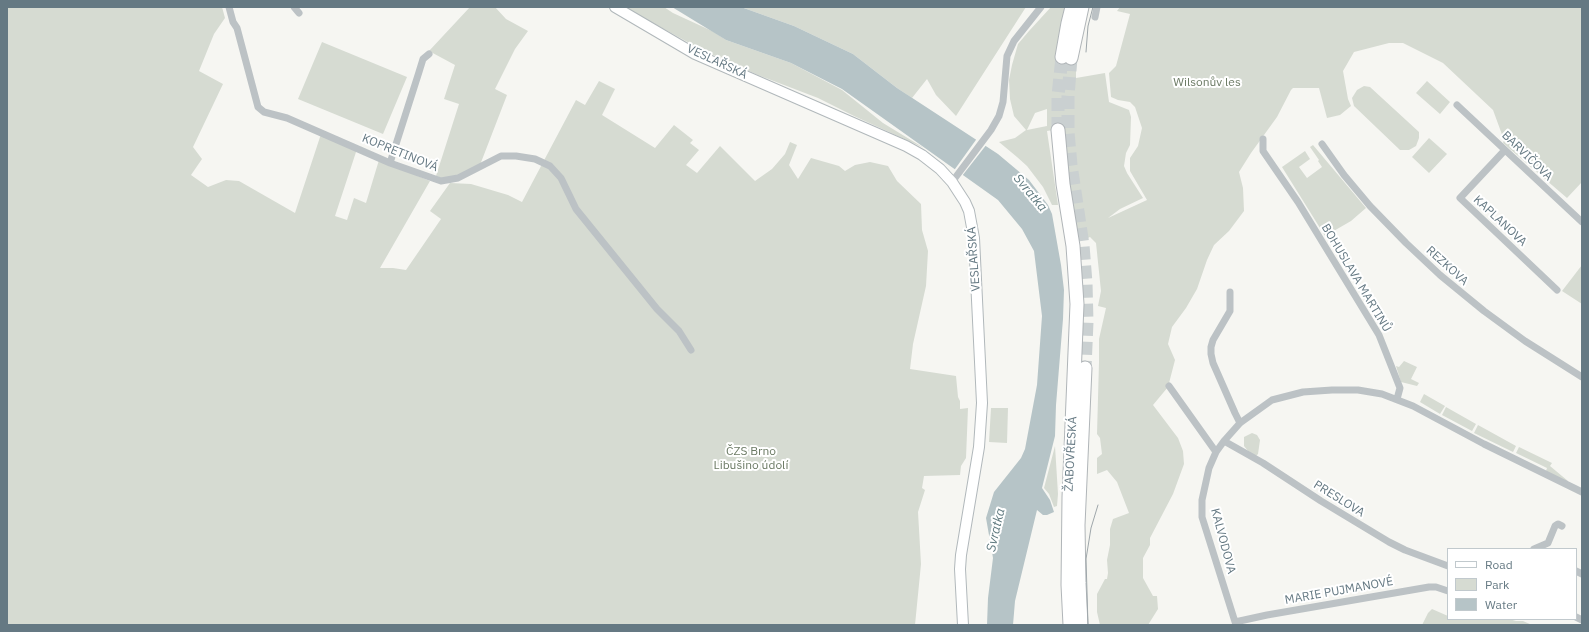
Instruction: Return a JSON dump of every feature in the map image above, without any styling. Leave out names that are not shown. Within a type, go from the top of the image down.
[{"type":"highway","points":[[1072,7],[1068,23],[1067,58],[1082,7]]},
{"type":"highway","name":"ŽABOVŘESKÁ","points":[[1058,130],[1063,184],[1072,240],[1076,284],[1077,321],[1068,517],[1070,625]]},
{"type":"highway","name":"ŽABOVŘESKÁ","points":[[1081,625],[1078,525],[1085,368]]},
{"type":"street","name":"KOPRETINOVÁ","points":[[229,7],[233,22],[237,28],[258,107],[264,112],[287,118],[390,163],[441,181],[458,178],[501,156],[516,156],[535,159],[550,166],[561,178],[576,209],[657,309],[679,331],[691,350]]},
{"type":"street","points":[[294,7],[300,13]]},
{"type":"street","name":"VESLAŘSKÁ","points":[[616,7],[695,54],[906,146],[955,178],[967,206],[973,229],[982,403],[979,447],[961,555],[960,569],[963,625]]},
{"type":"street","points":[[955,178],[994,125],[1001,109],[1007,56],[1014,41],[1041,7]]},
{"type":"street","points":[[1095,16],[1097,7]]},
{"type":"street","points":[[390,163],[418,72],[423,59],[429,54]]},
{"type":"street","name":"BARVIČOVA","points":[[1457,105],[1582,222]]},
{"type":"street","name":"BOHUSLAVA MARTINŮ","points":[[1263,140],[1263,152],[1298,202],[1379,335],[1400,388],[1397,399]]},
{"type":"street","name":"REZKOVA","points":[[1322,144],[1344,175],[1370,206],[1440,275],[1484,311],[1525,341],[1582,377]]},
{"type":"street","name":"KAPLANOVA","points":[[1505,150],[1460,198],[1557,290]]},
{"type":"street","points":[[1230,292],[1230,311],[1213,340],[1211,354],[1213,362],[1240,423]]},
{"type":"street","points":[[1168,386],[1216,452]]},
{"type":"street","name":"KALVODOVA","points":[[1235,624],[1202,517],[1202,500],[1205,483],[1216,452],[1240,423],[1272,400],[1303,392],[1332,390],[1358,390],[1382,394],[1397,399]]},
{"type":"street","points":[[1397,399],[1582,492]]},
{"type":"street","name":"PRESLOVA","points":[[1224,441],[1263,463],[1321,501],[1389,542],[1405,550],[1447,566]]},
{"type":"street","points":[[1536,548],[1548,543],[1555,526],[1558,524],[1562,526]]},
{"type":"street","name":"MARIE PUJMANOVÉ","points":[[1235,624],[1267,615],[1429,587],[1436,587],[1447,591]]},
{"type":"green space","name":"ČZS Brno Libušino údolí","points":[[7,7],[222,7],[225,18],[214,34],[199,71],[223,84],[193,147],[202,159],[191,175],[208,187],[226,180],[239,181],[295,213],[321,134],[357,149],[335,216],[347,220],[354,198],[366,203],[379,160],[430,181],[380,268],[406,270],[441,219],[430,211],[450,183],[471,184],[508,195],[522,202],[576,100],[585,105],[599,81],[615,89],[602,115],[655,148],[674,125],[693,140],[690,143],[699,150],[686,165],[697,173],[720,146],[755,181],[772,169],[785,154],[790,142],[797,145],[789,165],[798,179],[811,158],[839,166],[845,171],[855,165],[870,162],[888,166],[897,181],[921,204],[922,230],[928,251],[926,286],[913,344],[910,369],[956,376],[960,409],[968,408],[966,458],[961,466],[960,475],[924,476],[922,488],[925,490],[918,512],[921,564],[915,625],[7,625]]},
{"type":"green space","points":[[470,7],[495,7],[506,19],[528,31],[515,49],[495,89],[507,95],[480,165],[461,175],[444,179],[436,176],[459,104],[444,99],[455,65],[429,51]]},
{"type":"green space","points":[[624,7],[664,7],[673,13],[712,31],[726,40],[791,63],[842,90],[883,123],[924,148],[818,98],[758,75],[702,50]]},
{"type":"green space","points":[[741,7],[1026,7],[956,116],[936,95],[927,79],[912,98],[853,54],[794,26]]},
{"type":"green space","name":"Wilsonův les","points":[[1051,7],[1067,7],[1055,66],[1076,70],[1076,78],[1105,73],[1109,102],[1129,110],[1131,117],[1130,145],[1126,153],[1124,166],[1143,198],[1120,209],[1108,218],[1147,200],[1130,171],[1130,158],[1138,146],[1142,128],[1135,107],[1130,102],[1111,97],[1109,73],[1116,66],[1130,14],[1117,11],[1120,7],[1582,7],[1582,182],[1567,198],[1503,143],[1504,140],[1493,110],[1443,63],[1403,43],[1389,43],[1354,52],[1343,71],[1348,99],[1351,106],[1340,115],[1327,118],[1319,88],[1293,88],[1291,90],[1277,117],[1239,172],[1243,188],[1244,211],[1229,231],[1214,245],[1197,289],[1186,308],[1172,327],[1168,344],[1175,360],[1168,387],[1153,405],[1178,438],[1183,451],[1184,464],[1173,494],[1150,538],[1150,545],[1143,558],[1143,578],[1153,596],[1157,596],[1158,609],[1148,625],[1100,625],[1097,612],[1097,594],[1105,579],[1107,579],[1110,529],[1113,519],[1129,513],[1117,482],[1107,470],[1097,474],[1097,458],[1102,454],[1100,438],[1097,434],[1099,339],[1106,308],[1098,306],[1101,291],[1096,243],[1090,237],[1078,242],[1053,130],[1047,131],[1058,205],[1052,205],[1043,187],[1027,166],[999,142],[1015,138],[1026,130],[1014,116],[1010,99],[1009,80],[1018,44]],"holes":[[[1047,109],[1047,126],[1027,130],[1035,113]]]},
{"type":"green space","points":[[322,42],[407,77],[383,134],[298,99]]},
{"type":"green space","points":[[1427,81],[1450,102],[1440,114],[1416,93]]},
{"type":"green space","points":[[1364,86],[1370,87],[1419,132],[1419,138],[1416,146],[1409,150],[1400,150],[1354,106],[1352,98],[1357,90]]},
{"type":"green space","points":[[1429,138],[1447,154],[1429,173],[1412,157]]},
{"type":"green space","points":[[1313,145],[1366,208],[1351,221],[1325,236],[1282,167],[1305,151],[1310,159],[1299,167],[1307,178],[1322,167],[1310,147]]},
{"type":"green space","points":[[1582,265],[1582,304],[1562,291]]},
{"type":"green space","points":[[1404,361],[1417,367],[1411,379],[1419,383],[1417,386],[1401,382],[1396,366],[1399,367]]},
{"type":"green space","points":[[1424,394],[1445,406],[1440,414],[1420,402]]},
{"type":"green space","points":[[1446,407],[1476,424],[1472,431],[1442,415]]},
{"type":"green space","points":[[991,408],[1008,408],[1007,443],[989,442]]},
{"type":"green space","points":[[1478,425],[1516,446],[1513,452],[1474,433]]},
{"type":"green space","points":[[1252,433],[1257,435],[1260,440],[1258,454],[1256,456],[1248,451],[1244,446],[1244,437]]},
{"type":"green space","points":[[1055,446],[1058,494],[1057,506],[1054,507],[1049,494],[1044,488]]},
{"type":"green space","points":[[1519,447],[1552,463],[1550,466],[1568,481],[1567,483],[1546,471],[1547,468],[1516,453]]},
{"type":"green space","points":[[1432,609],[1447,616],[1447,620],[1512,620],[1523,621],[1532,625],[1422,625],[1428,613]]},
{"type":"water","name":"Svratka","points":[[672,7],[741,7],[794,26],[853,54],[897,88],[998,154],[1029,180],[1048,205],[1052,214],[1064,290],[1055,436],[1042,488],[1050,500],[1054,512],[1043,515],[1037,510],[1015,601],[1013,625],[987,625],[988,598],[993,558],[986,518],[994,492],[1021,458],[1025,449],[1037,385],[1042,316],[1034,251],[1022,229],[998,200],[842,89],[791,63],[726,40]]},
{"type":"pier","points":[[978,137],[987,144],[962,176],[954,171]]},
{"type":"tunnel","points":[[1058,130],[1058,96],[1062,57]]},
{"type":"tunnel","points":[[1071,58],[1068,96],[1068,132],[1071,165],[1083,245],[1086,283],[1087,322],[1085,368]]},
{"type":"tram line","points":[[1086,52],[1088,26],[1093,7]]},
{"type":"tram line","points":[[1088,625],[1086,559],[1091,528],[1098,505]]}]
